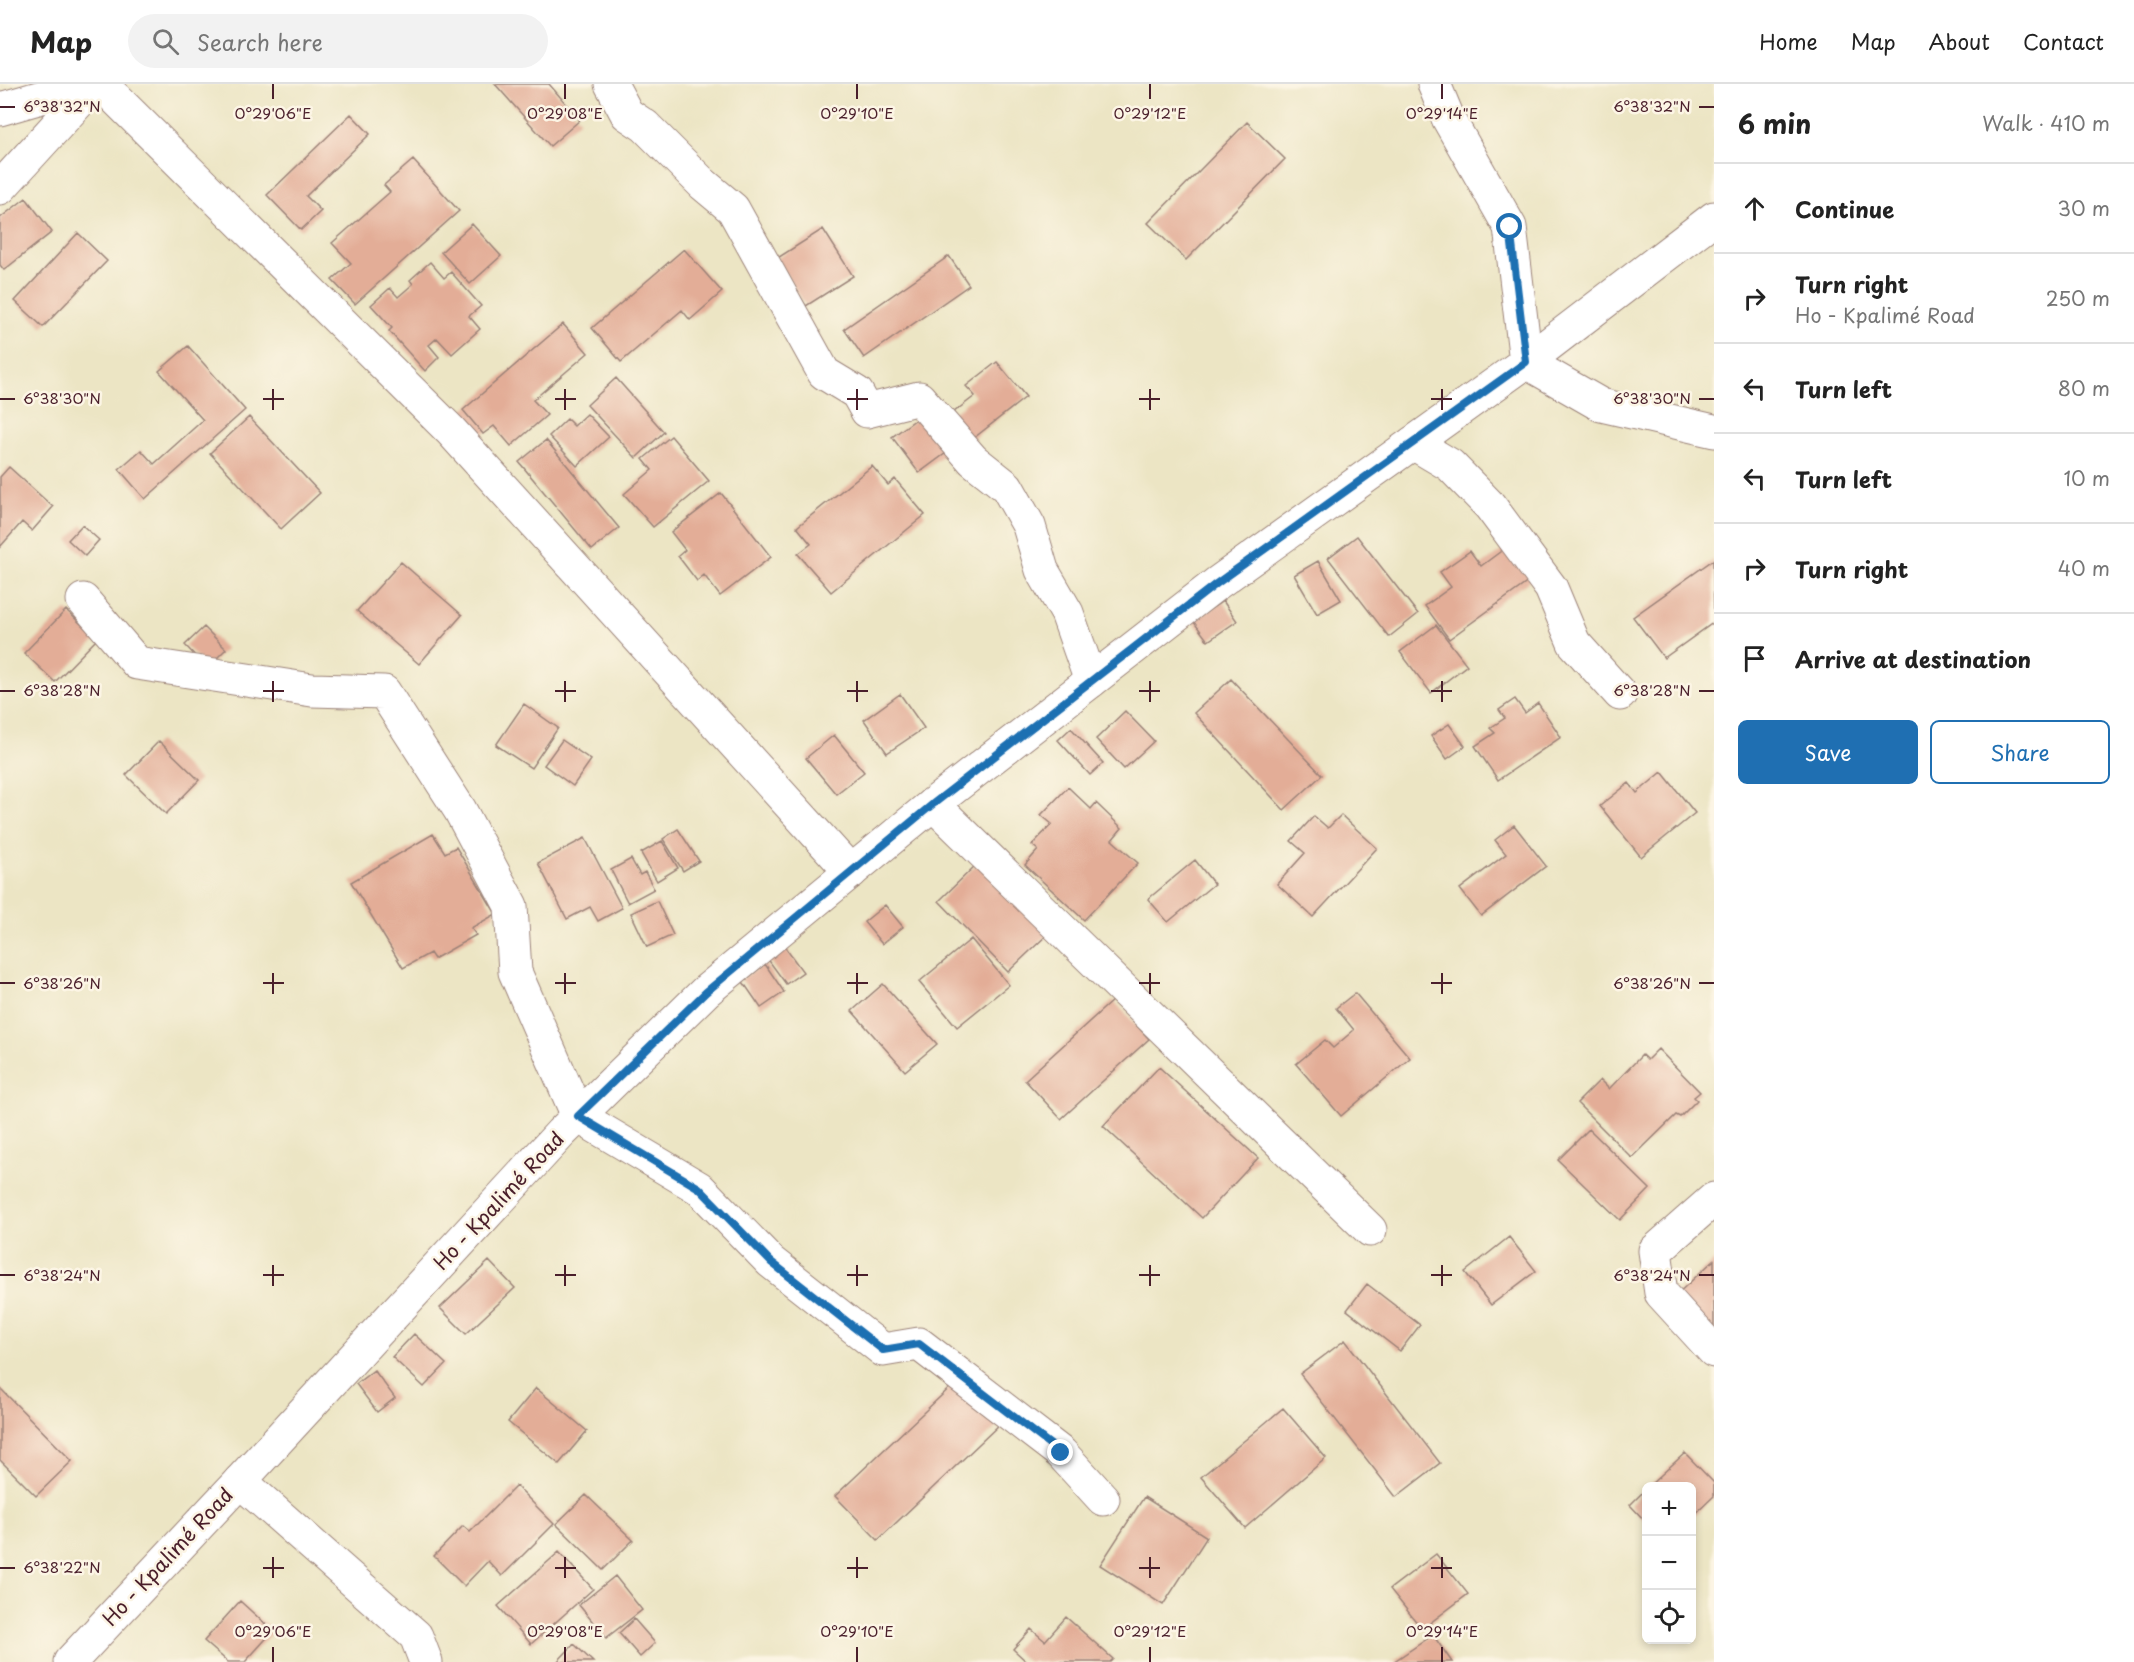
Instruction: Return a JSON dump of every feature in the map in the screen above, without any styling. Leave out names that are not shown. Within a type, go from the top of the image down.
[{"type":"street","points":[[0,109],[87,84]]},
{"type":"street","points":[[0,188],[95,84]]},
{"type":"street","points":[[101,84],[450,430],[850,872]]},
{"type":"street","points":[[611,84],[627,114],[645,126],[703,184],[733,209],[824,373],[857,393],[867,411],[919,398],[972,460],[1007,487],[1029,526],[1042,570],[1067,614],[1091,681]]},
{"type":"street","points":[[1434,84],[1448,118],[1510,227],[1526,362],[1601,405],[1714,431]]},
{"type":"street","name":"Ho - Kpalimé Road","points":[[69,1662],[578,1116],[706,992],[933,804],[1216,584],[1526,362],[1714,218]]},
{"type":"street","points":[[1413,443],[1450,465],[1490,506],[1551,588],[1574,643],[1620,694]]},
{"type":"street","points":[[83,600],[136,663],[312,690],[384,692],[460,810],[511,906],[515,972],[578,1116],[699,1188],[771,1262],[883,1350],[919,1344],[1061,1453],[1103,1499]]},
{"type":"street","points":[[933,804],[1370,1230]]},
{"type":"street","points":[[1714,1199],[1655,1251],[1661,1293],[1714,1351]]},
{"type":"street","points":[[240,1480],[416,1636],[426,1662]]},
{"type":"building","points":[[495,84],[549,84],[580,120],[550,146]]},
{"type":"building","points":[[351,114],[370,134],[306,196],[321,211],[301,230],[267,195]]},
{"type":"building","points":[[1247,122],[1285,159],[1186,260],[1148,223]]},
{"type":"building","points":[[413,160],[459,211],[355,304],[332,280],[351,263],[332,243],[390,192],[384,185]]},
{"type":"building","points":[[26,198],[52,232],[4,270],[0,265],[0,218]]},
{"type":"building","points":[[472,224],[501,256],[470,284],[441,252]]},
{"type":"building","points":[[823,229],[853,276],[806,306],[776,259]]},
{"type":"building","points":[[78,233],[107,261],[43,327],[15,301]]},
{"type":"building","points":[[684,249],[722,292],[690,320],[682,310],[621,362],[592,328]]},
{"type":"building","points":[[949,256],[969,285],[864,358],[844,329]]},
{"type":"building","points":[[430,262],[444,278],[451,272],[481,306],[469,316],[480,329],[452,354],[437,338],[429,345],[439,357],[425,371],[389,331],[392,328],[371,305],[390,288],[398,297],[413,284],[410,280]]},
{"type":"building","points":[[563,324],[588,353],[533,400],[547,415],[511,446],[494,426],[483,434],[463,410]]},
{"type":"building","points":[[188,346],[245,410],[145,499],[119,469],[141,450],[154,464],[203,420],[159,371]]},
{"type":"building","points":[[997,362],[1026,397],[965,445],[945,419],[975,396],[966,386]]},
{"type":"building","points":[[616,378],[664,432],[636,458],[587,405]]},
{"type":"building","points":[[587,414],[609,437],[577,466],[549,436],[567,419],[574,426]]},
{"type":"building","points":[[923,414],[950,450],[919,473],[892,437]]},
{"type":"building","points":[[249,417],[320,493],[281,529],[210,453]]},
{"type":"building","points":[[671,436],[709,481],[653,527],[624,494],[652,470],[643,459]]},
{"type":"building","points":[[546,440],[619,528],[592,550],[519,462]]},
{"type":"building","points":[[872,466],[888,485],[895,479],[925,515],[831,592],[798,554],[811,544],[797,527]]},
{"type":"building","points":[[9,467],[53,507],[32,531],[22,522],[0,547],[0,477]]},
{"type":"building","points":[[721,493],[771,557],[720,596],[704,575],[697,581],[678,556],[685,550],[671,532]]},
{"type":"building","points":[[82,525],[99,540],[85,556],[68,540]]},
{"type":"building","points":[[1357,536],[1418,614],[1389,637],[1328,558]]},
{"type":"building","points":[[1508,546],[1532,579],[1449,639],[1425,606],[1451,587],[1440,572],[1470,551],[1481,566]]},
{"type":"building","points":[[1713,560],[1714,622],[1664,658],[1633,617]]},
{"type":"building","points":[[1318,561],[1341,600],[1317,614],[1294,575]]},
{"type":"building","points":[[401,562],[462,615],[419,664],[357,611]]},
{"type":"building","points":[[1223,601],[1237,621],[1208,641],[1193,621]]},
{"type":"building","points":[[66,610],[97,639],[55,682],[24,653]]},
{"type":"building","points":[[1436,625],[1467,665],[1431,693],[1400,652]]},
{"type":"building","points":[[204,627],[226,649],[207,668],[185,645]]},
{"type":"building","points":[[1231,679],[1322,775],[1284,810],[1194,713]]},
{"type":"building","points":[[900,694],[924,728],[887,753],[864,720]]},
{"type":"building","points":[[1515,699],[1525,713],[1538,703],[1561,737],[1498,780],[1475,746],[1495,733],[1490,728],[1505,718],[1499,710]]},
{"type":"building","points":[[524,704],[558,728],[531,768],[496,745]]},
{"type":"building","points":[[1125,711],[1154,741],[1124,769],[1096,739]]},
{"type":"building","points":[[1449,724],[1465,746],[1447,759],[1431,736]]},
{"type":"building","points":[[1071,728],[1103,763],[1090,775],[1058,740]]},
{"type":"building","points":[[834,735],[864,772],[836,794],[806,758]]},
{"type":"building","points":[[562,740],[591,760],[573,786],[544,765]]},
{"type":"building","points":[[159,741],[199,780],[166,814],[126,775]]},
{"type":"building","points":[[1662,772],[1695,813],[1641,857],[1600,806],[1629,783],[1637,793]]},
{"type":"building","points":[[1068,787],[1091,809],[1096,803],[1122,828],[1112,840],[1138,863],[1084,920],[1025,865],[1038,850],[1032,845],[1052,824],[1041,815]]},
{"type":"building","points":[[1341,815],[1377,848],[1313,917],[1277,884],[1305,853],[1291,841],[1314,816],[1328,828]]},
{"type":"building","points":[[1514,825],[1546,866],[1481,916],[1460,889],[1506,854],[1495,840]]},
{"type":"building","points":[[678,829],[699,861],[683,871],[663,839]]},
{"type":"building","points":[[433,834],[445,853],[456,847],[496,914],[471,928],[476,935],[434,959],[430,953],[403,968],[351,882]]},
{"type":"building","points":[[585,838],[622,908],[598,921],[590,907],[567,919],[538,863]]},
{"type":"building","points":[[662,841],[678,868],[657,881],[641,853]]},
{"type":"building","points":[[631,859],[640,875],[645,872],[654,889],[628,903],[611,870]]},
{"type":"building","points":[[981,860],[1050,932],[1008,972],[939,901]]},
{"type":"building","points":[[1195,860],[1214,884],[1168,922],[1148,899]]},
{"type":"building","points":[[657,901],[673,935],[647,947],[631,913]]},
{"type":"building","points":[[885,905],[903,927],[882,944],[864,922]]},
{"type":"building","points":[[971,939],[1009,985],[957,1027],[919,982]]},
{"type":"building","points":[[784,946],[803,972],[786,984],[767,958]]},
{"type":"building","points":[[765,964],[784,992],[761,1008],[741,979]]},
{"type":"building","points":[[883,984],[937,1044],[905,1071],[852,1011]]},
{"type":"building","points":[[1355,993],[1410,1058],[1341,1116],[1296,1064],[1325,1040],[1333,1048],[1354,1030],[1336,1008]]},
{"type":"building","points":[[1113,1000],[1149,1039],[1061,1119],[1025,1080]]},
{"type":"building","points":[[1658,1049],[1700,1092],[1694,1097],[1697,1100],[1680,1117],[1676,1115],[1632,1158],[1577,1103],[1600,1080],[1609,1089],[1642,1055],[1647,1060]]},
{"type":"building","points":[[1159,1067],[1258,1158],[1202,1218],[1103,1126]]},
{"type":"building","points":[[1589,1129],[1650,1189],[1620,1220],[1558,1160]]},
{"type":"building","points":[[1509,1237],[1536,1271],[1491,1305],[1465,1272]]},
{"type":"building","points":[[1714,1260],[1714,1338],[1675,1296]]},
{"type":"building","points":[[489,1261],[515,1288],[466,1334],[440,1308]]},
{"type":"building","points":[[1367,1284],[1420,1325],[1400,1351],[1347,1310]]},
{"type":"building","points":[[414,1334],[446,1364],[424,1387],[392,1357]]},
{"type":"building","points":[[1345,1340],[1440,1463],[1396,1497],[1300,1374]]},
{"type":"building","points":[[374,1370],[395,1398],[377,1412],[356,1384]]},
{"type":"building","points":[[958,1380],[1000,1424],[878,1540],[835,1496]]},
{"type":"building","points":[[0,1388],[72,1461],[36,1496],[0,1460]]},
{"type":"building","points":[[536,1388],[587,1431],[559,1464],[508,1422]]},
{"type":"building","points":[[1283,1408],[1326,1458],[1245,1528],[1201,1477]]},
{"type":"building","points":[[1685,1453],[1714,1483],[1714,1496],[1696,1513],[1696,1482],[1653,1482]]},
{"type":"building","points":[[516,1486],[554,1524],[502,1576],[488,1561],[464,1586],[434,1556],[463,1526],[470,1532]]},
{"type":"building","points":[[1642,1493],[1642,1518],[1630,1505]]},
{"type":"building","points":[[586,1495],[633,1540],[603,1570],[556,1524]]},
{"type":"building","points":[[1144,1497],[1207,1537],[1163,1605],[1100,1565]]},
{"type":"building","points":[[559,1552],[593,1589],[531,1644],[498,1606]]},
{"type":"building","points":[[1436,1554],[1468,1594],[1422,1629],[1390,1589]]},
{"type":"building","points":[[615,1576],[642,1610],[606,1638],[579,1605]]},
{"type":"building","points":[[240,1601],[273,1631],[245,1662],[228,1662],[204,1641]]},
{"type":"building","points":[[1066,1617],[1113,1659],[1110,1662],[1027,1662],[1013,1649],[1031,1629],[1045,1641]]},
{"type":"building","points":[[634,1619],[655,1643],[640,1657],[619,1633]]},
{"type":"building","points":[[1433,1635],[1452,1662],[1393,1662]]},
{"type":"building","points":[[574,1644],[593,1662],[557,1662]]},
{"type":"route","points":[[1061,1453],[919,1344],[883,1350],[771,1262],[699,1188],[578,1116],[706,992],[933,804],[1216,584],[1526,362],[1510,227]]}]
